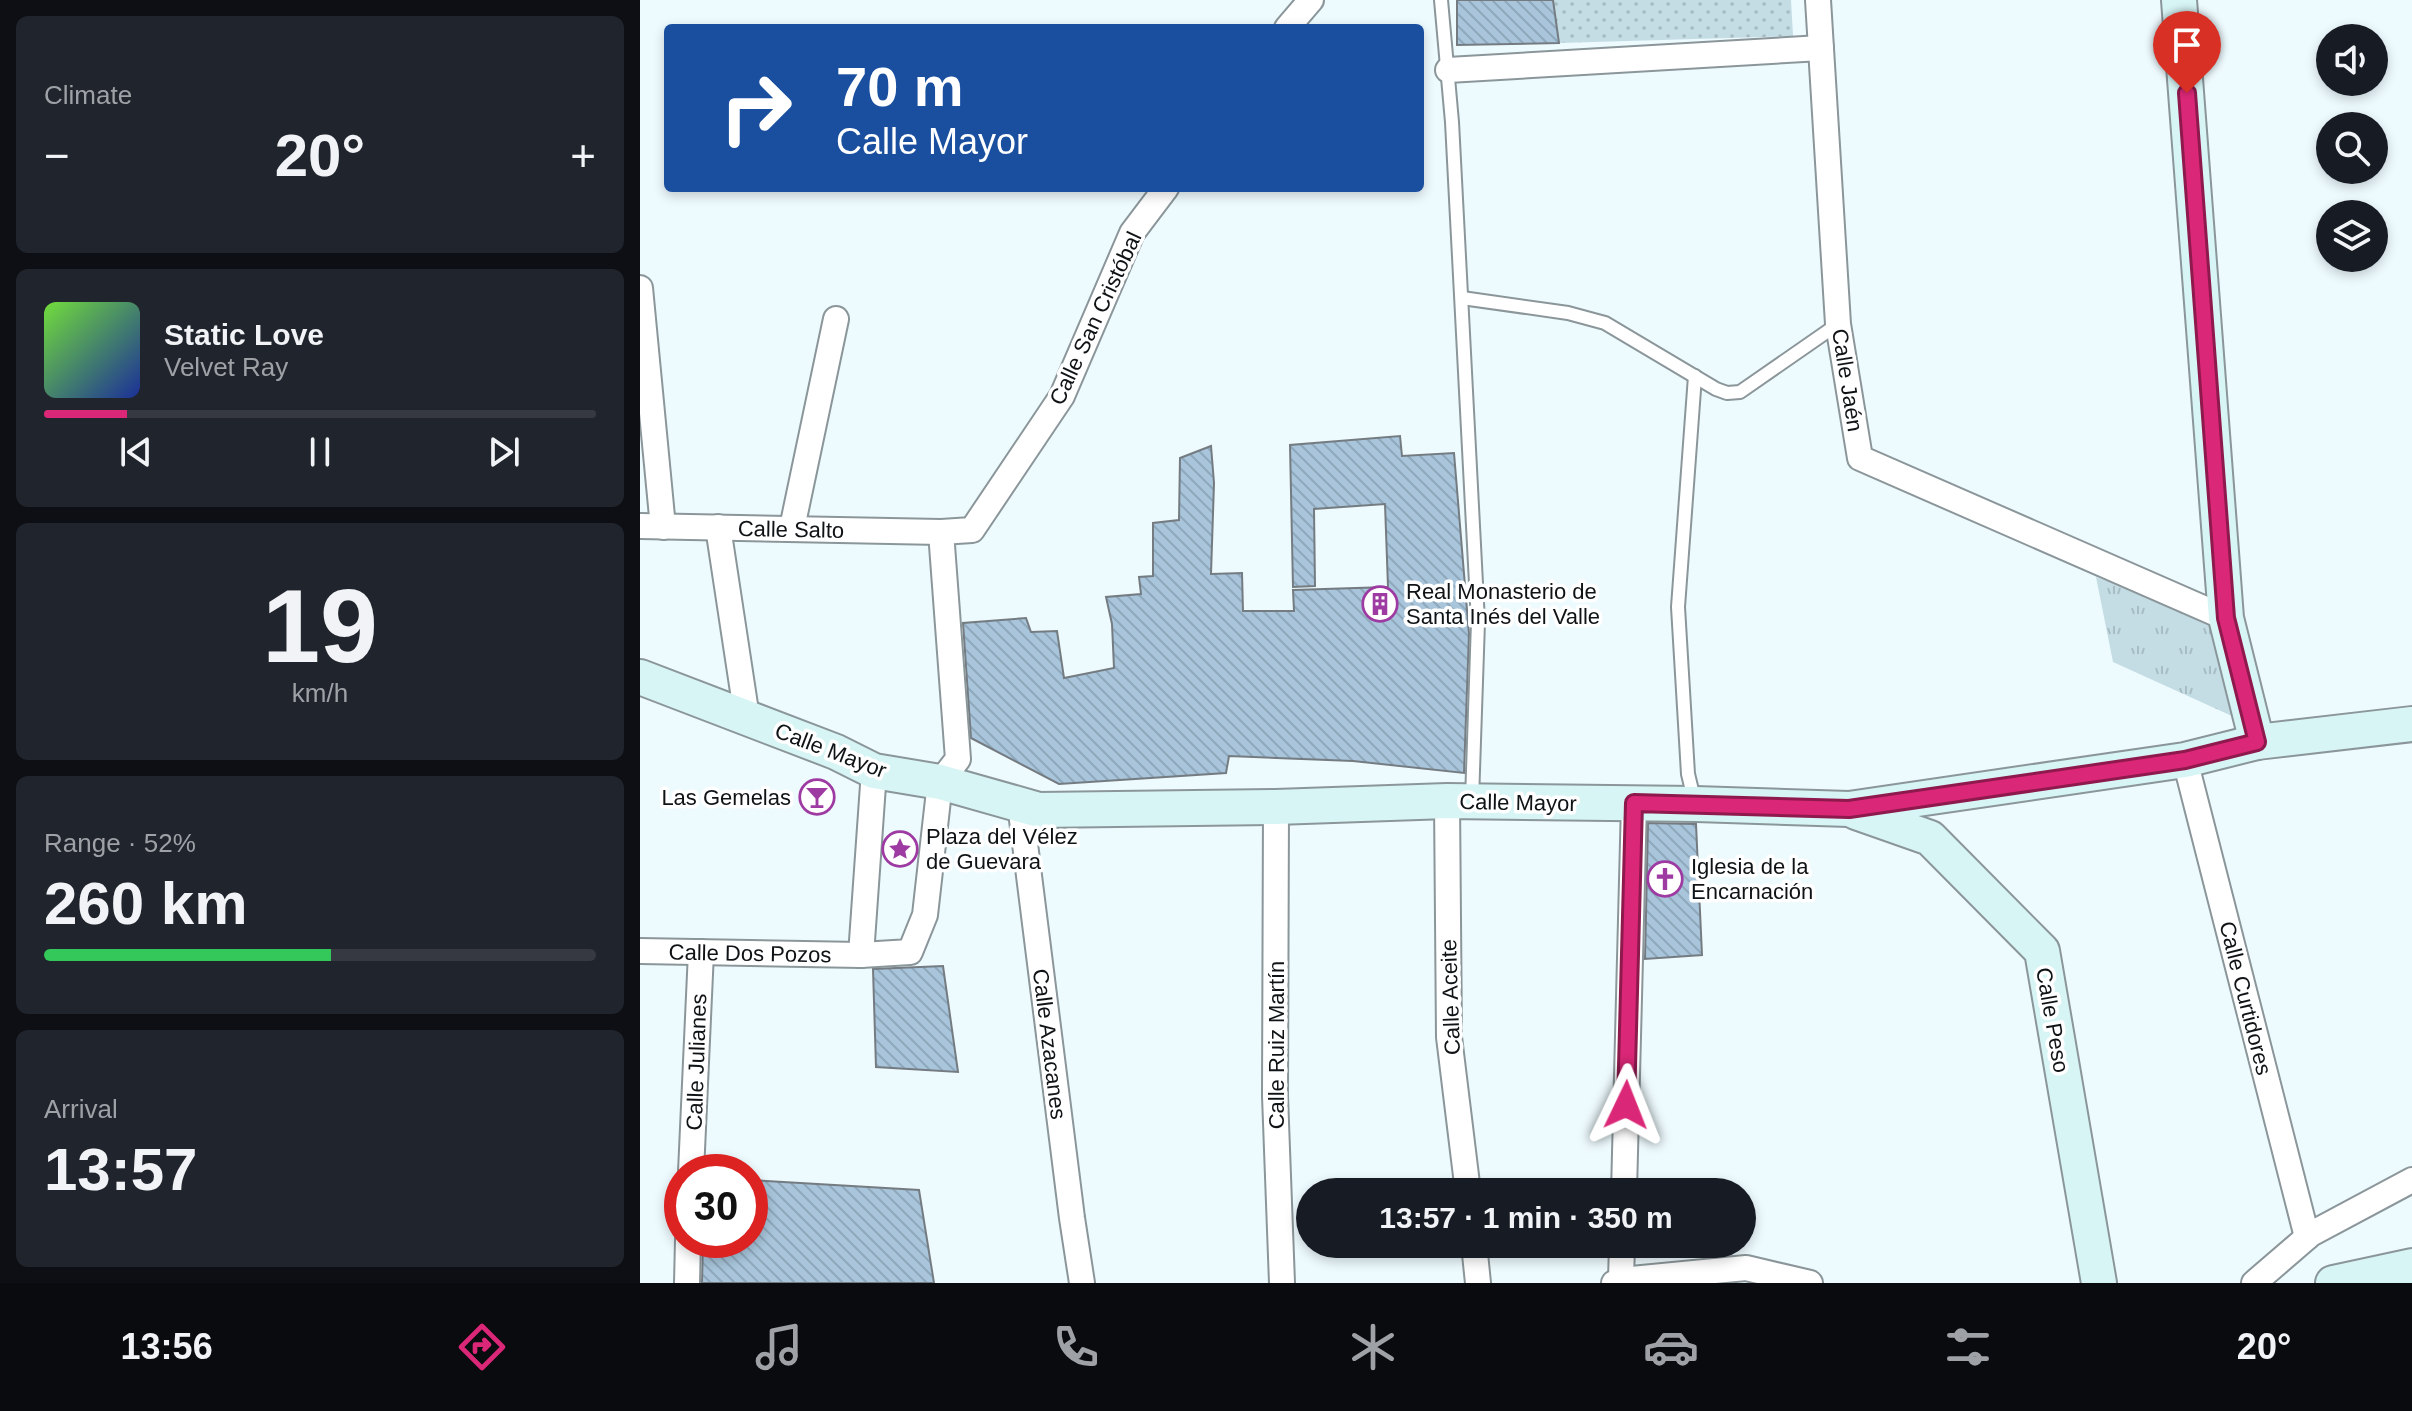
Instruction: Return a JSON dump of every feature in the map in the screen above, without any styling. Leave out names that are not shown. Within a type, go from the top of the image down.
[{"type":"street","name":"Calle Jaén","points":[[1818,0],[1838,324],[1860,458],[2226,618]]},
{"type":"street","points":[[2179,0],[2226,618],[2257,742]]},
{"type":"street","points":[[1290,24],[1308,1]]},
{"type":"street","points":[[1448,70],[1821,48]]},
{"type":"street","name":"Calle San Cristóbal","points":[[941,532],[972,530],[1062,396],[1132,233],[1163,192]]},
{"type":"street","points":[[640,288],[652,526]]},
{"type":"street","points":[[792,528],[836,319]]},
{"type":"street","name":"Calle Salto","points":[[652,526],[941,532]]},
{"type":"street","points":[[718,527],[747,718]]},
{"type":"street","points":[[940,782],[958,759],[941,532]]},
{"type":"street","name":"Calle Mayor","points":[[640,677],[836,752],[874,771],[940,782],[1039,810],[1460,801],[1849,809],[2185,760],[2257,742],[2412,724]]},
{"type":"street","name":"Calle Curtidores","points":[[2185,760],[2307,1237]]},
{"type":"street","points":[[861,955],[874,771]]},
{"type":"street","name":"Calle Dos Pozos","points":[[640,951],[861,955],[910,952],[925,915],[940,782]]},
{"type":"street","name":"Calle Aceite","points":[[1460,801],[1449,1037],[1466,1178]]},
{"type":"street","points":[[1624,1178],[1634,803]]},
{"type":"street","name":"Calle Azacanes","points":[[1020,804],[1082,1283]]},
{"type":"street","name":"Calle Ruiz Martín","points":[[1276,807],[1275,1096],[1282,1283]]},
{"type":"street","name":"Calle Peso","points":[[1849,809],[1930,838],[2042,951],[2099,1283]]},
{"type":"street","name":"Calle Julianes","points":[[692,1154],[701,952]]},
{"type":"street","points":[[2254,1283],[2307,1237],[2412,1180]]},
{"type":"street","points":[[687,1283],[688,1258]]},
{"type":"street","points":[[1475,1258],[1478,1283]]},
{"type":"street","points":[[1621,1258],[1618,1282],[1746,1268],[1810,1283]]},
{"type":"street","points":[[2333,1283],[2412,1266]]},
{"type":"lane","points":[[1441,0],[1462,298],[1478,622],[1460,801]]},
{"type":"lane","points":[[1462,298],[1568,313],[1605,323],[1727,393],[1740,392],[1838,324]]},
{"type":"lane","points":[[1695,376],[1678,607],[1688,774],[1696,804]]},
{"type":"green space","points":[[1553,0],[1791,0],[1793,36],[1559,43]]},
{"type":"green space","points":[[2096,577],[2217,624],[2232,716],[2113,662]]},
{"type":"building","points":[[1457,0],[1553,0],[1559,43],[1457,45]]},
{"type":"building","name":"Real Monasterio de Santa Inés del Valle","points":[[1400,436],[1402,456],[1454,453],[1469,634],[1464,773],[1353,761],[1229,756],[1226,773],[1059,784],[971,738],[963,623],[1026,618],[1031,632],[1057,631],[1064,678],[1114,668],[1112,624],[1106,597],[1141,594],[1139,577],[1153,576],[1153,523],[1179,520],[1180,458],[1211,446],[1214,483],[1211,574],[1242,573],[1243,611],[1294,611],[1293,590],[1388,587],[1385,504],[1314,509],[1315,586],[1293,587],[1290,445]]},
{"type":"building","name":"Iglesia de la Encarnación","points":[[1648,823],[1696,824],[1702,955],[1645,959]]},
{"type":"building","points":[[943,966],[958,1072],[876,1067],[873,969]]},
{"type":"building","points":[[768,1181],[919,1190],[934,1283],[702,1283],[703,1258],[768,1258]]},
{"type":"place","name":"Real Monasterio de Santa Inés del Valle","points":[[1380,604]]},
{"type":"place","name":"Las Gemelas","points":[[817,797]]},
{"type":"place","name":"Plaza del Vélez de Guevara","points":[[900,849]]},
{"type":"place","name":"Iglesia de la Encarnación","points":[[1665,879]]},
{"type":"route","points":[[1626,1105],[1634,803],[1849,809],[2185,760],[2257,742],[2226,618],[2187,93]]}]
